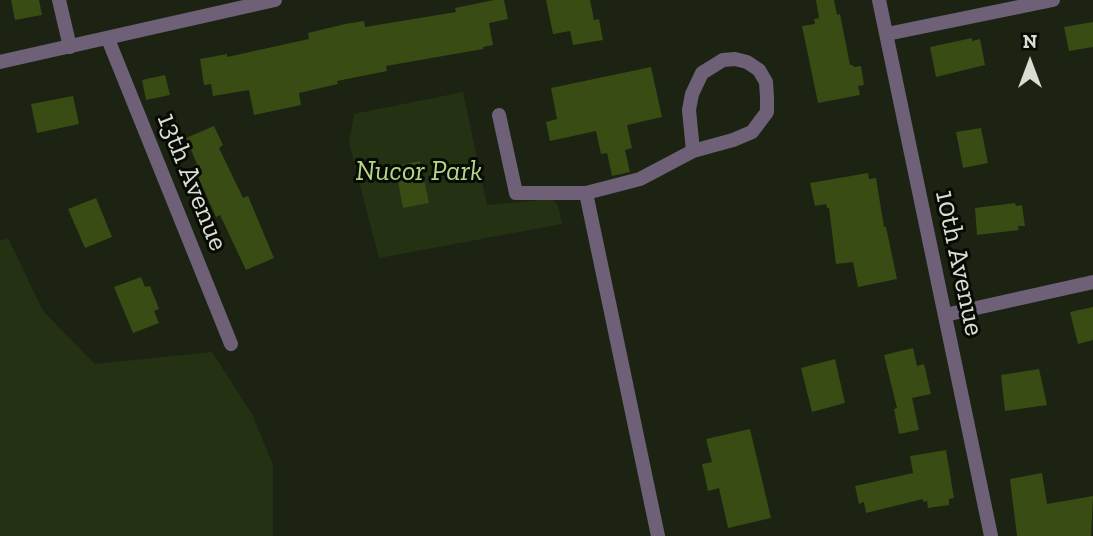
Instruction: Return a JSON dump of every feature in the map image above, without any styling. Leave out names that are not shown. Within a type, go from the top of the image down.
[{"type":"street","points":[[59,0],[69,47]]},
{"type":"street","points":[[0,62],[275,0]]},
{"type":"street","name":"10th Avenue","points":[[879,0],[991,536]]},
{"type":"street","points":[[887,34],[1053,0]]},
{"type":"street","name":"13th Avenue","points":[[108,39],[230,344]]},
{"type":"street","points":[[499,115],[516,193],[586,193],[640,179],[693,151],[752,132],[767,112],[766,82],[759,70],[747,62],[735,59],[723,60],[702,73],[692,94],[689,110],[693,151]]},
{"type":"street","points":[[586,193],[657,536]]},
{"type":"street","points":[[944,315],[1093,282]]},
{"type":"green space","name":"Nucor Park","points":[[463,92],[487,205],[552,199],[558,205],[562,224],[379,258],[349,143],[354,114]]},
{"type":"green space","points":[[8,238],[43,311],[95,364],[212,352],[252,414],[273,465],[273,536],[0,536],[0,241]]},
{"type":"building","points":[[11,0],[39,0],[42,15],[15,20]]},
{"type":"building","points":[[504,0],[508,19],[489,23],[493,45],[386,66],[387,71],[337,81],[338,84],[299,93],[301,105],[254,115],[249,90],[213,96],[211,84],[204,85],[200,59],[227,54],[227,57],[309,39],[308,33],[345,24],[364,21],[365,27],[456,12],[455,8]]},
{"type":"building","points":[[546,0],[590,0],[594,20],[599,19],[603,40],[573,45],[570,31],[553,34]]},
{"type":"building","points":[[816,0],[834,0],[837,15],[840,14],[850,65],[861,66],[864,85],[858,86],[860,95],[818,103],[802,26],[815,24],[814,19],[819,18]]},
{"type":"building","points":[[1093,22],[1093,47],[1069,51],[1064,27]]},
{"type":"building","points":[[972,38],[972,41],[980,39],[985,65],[936,77],[930,47]]},
{"type":"building","points":[[651,67],[662,117],[627,125],[632,148],[625,150],[630,172],[612,176],[607,153],[601,154],[596,131],[550,141],[546,122],[557,119],[551,88]]},
{"type":"building","points":[[165,75],[170,95],[146,100],[142,80]]},
{"type":"building","points":[[73,96],[79,124],[37,133],[31,104]]},
{"type":"building","points":[[214,126],[223,145],[219,148],[243,198],[248,196],[274,258],[246,270],[220,215],[216,217],[193,166],[197,164],[186,138]]},
{"type":"building","points":[[981,128],[988,163],[963,168],[956,132]]},
{"type":"building","points":[[420,161],[429,203],[403,208],[395,166]]},
{"type":"building","points":[[868,173],[869,179],[876,178],[884,227],[897,279],[858,287],[853,262],[836,264],[829,208],[826,204],[815,206],[810,183]]},
{"type":"building","points":[[96,198],[112,237],[85,248],[68,209]]},
{"type":"building","points":[[1015,203],[1016,206],[1022,205],[1025,226],[1018,226],[1019,230],[977,235],[975,208]]},
{"type":"building","points":[[141,277],[145,287],[150,286],[159,309],[154,311],[159,323],[133,333],[114,287]]},
{"type":"building","points":[[1093,307],[1093,340],[1078,344],[1070,312]]},
{"type":"building","points":[[913,348],[917,366],[924,364],[931,394],[912,398],[919,430],[899,434],[894,409],[897,408],[884,355]]},
{"type":"building","points":[[835,359],[845,403],[812,412],[801,368]]},
{"type":"building","points":[[1039,369],[1047,405],[1005,411],[1001,375]]},
{"type":"building","points":[[750,429],[771,518],[728,528],[719,488],[708,491],[702,464],[712,462],[706,439]]},
{"type":"building","points":[[946,450],[954,498],[949,499],[949,505],[928,508],[927,501],[923,502],[923,499],[866,513],[864,502],[859,504],[855,486],[913,473],[910,456]]},
{"type":"building","points":[[1042,473],[1047,504],[1093,496],[1091,536],[1017,536],[1010,479]]}]
